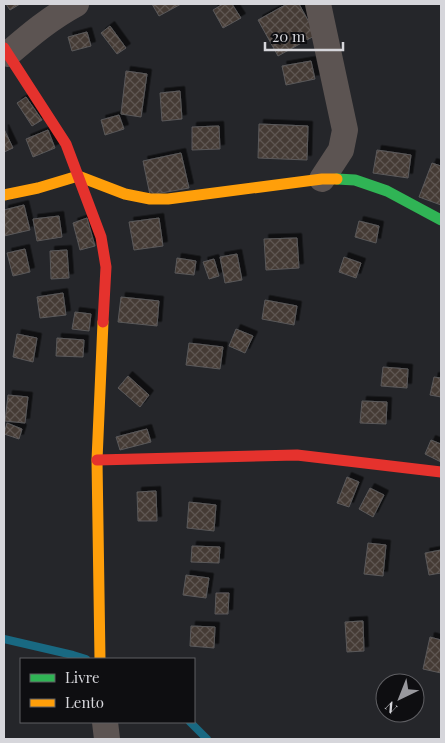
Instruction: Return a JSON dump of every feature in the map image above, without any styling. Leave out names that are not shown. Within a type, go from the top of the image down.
[{"type":"street","points":[[76,4],[59,13],[6,51],[66,144],[101,237],[106,267],[97,460],[100,658]]},
{"type":"street","points":[[318,4],[345,130],[341,150],[322,179]]},
{"type":"street","points":[[4,195],[38,188],[78,176],[126,194],[150,199],[168,199],[322,179],[355,180],[387,191],[441,220]]},
{"type":"street","points":[[97,460],[297,455],[441,472]]},
{"type":"street","points":[[105,723],[107,739]]},
{"type":"building","points":[[6,4],[20,4],[10,10]]},
{"type":"building","points":[[152,4],[181,4],[159,16]]},
{"type":"building","points":[[223,4],[232,4],[241,18],[223,28],[213,10]]},
{"type":"building","points":[[287,4],[299,4],[316,35],[278,56],[258,20]]},
{"type":"building","points":[[110,26],[126,48],[117,54],[101,33]]},
{"type":"building","points":[[87,32],[91,46],[72,51],[68,37]]},
{"type":"building","points":[[311,61],[315,79],[286,85],[282,66]]},
{"type":"building","points":[[126,71],[147,74],[141,117],[121,114]]},
{"type":"building","points":[[180,91],[182,119],[162,121],[160,93]]},
{"type":"building","points":[[26,97],[42,120],[32,126],[17,103]]},
{"type":"building","points":[[119,115],[124,129],[105,135],[101,120]]},
{"type":"building","points":[[259,124],[308,126],[307,160],[258,158]]},
{"type":"building","points":[[219,126],[220,149],[192,150],[192,127]]},
{"type":"building","points":[[4,129],[13,148],[4,152]]},
{"type":"building","points":[[48,130],[55,148],[33,157],[26,139]]},
{"type":"building","points":[[377,150],[411,155],[408,178],[373,173]]},
{"type":"building","points":[[181,153],[189,188],[150,195],[143,161]]},
{"type":"building","points":[[432,163],[441,166],[441,205],[419,197]]},
{"type":"building","points":[[24,205],[30,230],[4,236],[4,210]]},
{"type":"building","points":[[59,216],[62,237],[37,241],[33,219]]},
{"type":"building","points":[[87,218],[95,246],[80,250],[73,223]]},
{"type":"building","points":[[159,218],[163,246],[134,250],[129,222]]},
{"type":"building","points":[[359,221],[379,226],[376,243],[355,237]]},
{"type":"building","points":[[297,238],[299,268],[266,270],[264,239]]},
{"type":"building","points":[[25,249],[30,272],[13,276],[7,253]]},
{"type":"building","points":[[67,250],[69,278],[51,279],[50,251]]},
{"type":"building","points":[[237,254],[242,280],[225,283],[220,257]]},
{"type":"building","points":[[344,257],[361,263],[356,278],[339,272]]},
{"type":"building","points":[[177,258],[196,261],[194,275],[175,273]]},
{"type":"building","points":[[214,259],[219,276],[209,279],[203,262]]},
{"type":"building","points":[[63,293],[66,315],[40,318],[37,297]]},
{"type":"building","points":[[121,297],[159,301],[157,326],[118,322]]},
{"type":"building","points":[[265,300],[297,306],[294,325],[262,319]]},
{"type":"building","points":[[75,312],[91,314],[89,331],[72,329]]},
{"type":"building","points":[[236,329],[253,336],[245,353],[229,346]]},
{"type":"building","points":[[17,334],[37,338],[33,362],[13,357]]},
{"type":"building","points":[[57,338],[84,340],[83,357],[56,356]]},
{"type":"building","points":[[189,343],[223,347],[220,369],[186,365]]},
{"type":"building","points":[[383,367],[408,369],[407,388],[381,386]]},
{"type":"building","points":[[128,376],[149,395],[140,407],[118,388]]},
{"type":"building","points":[[434,377],[441,378],[441,397],[430,395]]},
{"type":"building","points":[[8,395],[28,397],[25,423],[5,421]]},
{"type":"building","points":[[362,401],[387,402],[386,424],[360,423]]},
{"type":"building","points":[[7,423],[22,429],[19,439],[4,434]]},
{"type":"building","points":[[147,429],[151,442],[120,450],[116,437]]},
{"type":"building","points":[[431,440],[441,444],[441,462],[425,454]]},
{"type":"building","points":[[347,477],[359,482],[349,507],[337,503]]},
{"type":"building","points":[[370,488],[384,495],[373,517],[359,509]]},
{"type":"building","points":[[156,491],[157,521],[138,521],[137,492]]},
{"type":"building","points":[[189,502],[216,505],[214,531],[187,528]]},
{"type":"building","points":[[368,543],[386,545],[383,576],[364,574]]},
{"type":"building","points":[[192,546],[220,547],[219,563],[191,562]]},
{"type":"building","points":[[441,550],[441,573],[429,575],[425,553]]},
{"type":"building","points":[[186,575],[209,578],[206,598],[183,595]]},
{"type":"building","points":[[216,593],[229,593],[228,614],[215,614]]},
{"type":"building","points":[[363,621],[364,651],[347,652],[345,622]]},
{"type":"building","points":[[191,626],[215,627],[214,648],[190,646]]},
{"type":"building","points":[[430,637],[441,640],[441,673],[423,669]]},
{"type":"waterway","points":[[4,639],[83,658]]},
{"type":"waterway","points":[[191,723],[207,739]]},
{"type":"traffic: fast","points":[[337,179],[355,180],[387,191],[441,220]]},
{"type":"traffic: slow","points":[[4,195],[38,188],[78,176],[125,194],[150,199],[168,199],[322,179],[337,179]]},
{"type":"traffic: slow","points":[[100,658],[97,460],[103,322]]},
{"type":"traffic: jam","points":[[4,48],[66,144],[101,237],[106,267],[103,322]]},
{"type":"traffic: jam","points":[[97,460],[297,455],[441,472]]}]
